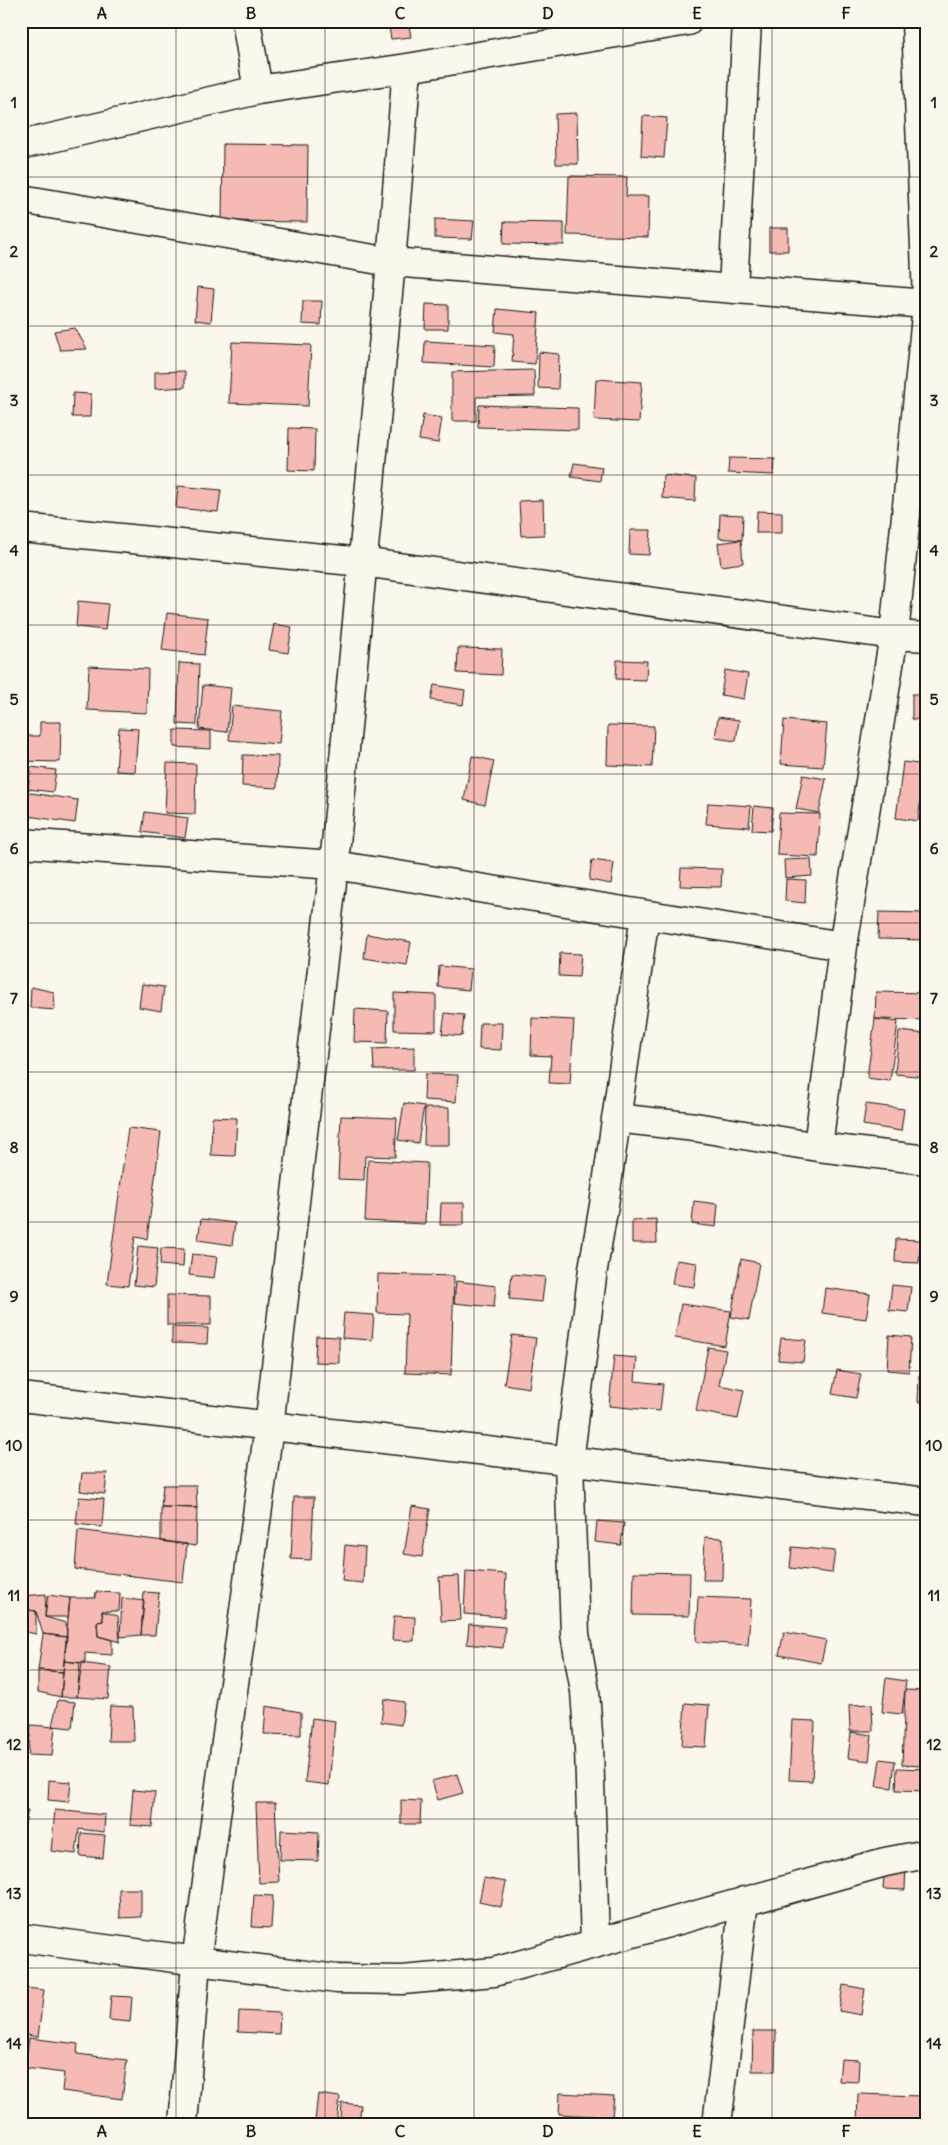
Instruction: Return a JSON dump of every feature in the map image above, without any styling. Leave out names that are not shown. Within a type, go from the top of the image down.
[{"type":"street","points":[[246,21],[258,90]]},
{"type":"street","points":[[21,145],[258,90],[406,68],[688,21]]},
{"type":"street","points":[[734,289],[747,21]]},
{"type":"street","points":[[916,21],[927,299]]},
{"type":"street","points":[[183,2124],[196,1962],[270,1427],[334,865],[391,262],[406,68]]},
{"type":"street","points":[[21,199],[391,262],[927,305],[894,635],[844,946],[818,1147]]},
{"type":"street","points":[[21,528],[362,562],[894,635],[927,637]]},
{"type":"street","points":[[21,843],[334,865],[844,946]]},
{"type":"street","points":[[595,1944],[589,1748],[585,1691],[575,1634],[569,1462],[593,1269],[645,914]]},
{"type":"street","points":[[616,1118],[695,1127],[818,1147],[927,1160]]},
{"type":"street","points":[[21,1397],[927,1502]]},
{"type":"street","points":[[21,1938],[336,1980],[402,1980],[494,1972],[885,1862],[927,1854]]},
{"type":"street","points":[[717,2124],[744,1901]]},
{"type":"building","points":[[388,21],[408,21],[411,37],[391,39]]},
{"type":"building","points":[[577,113],[578,164],[556,164],[555,114]]},
{"type":"building","points":[[643,116],[667,118],[664,158],[641,156]]},
{"type":"building","points":[[223,144],[308,145],[307,222],[222,221]]},
{"type":"building","points":[[569,176],[627,177],[626,196],[649,196],[648,237],[567,235]]},
{"type":"building","points":[[435,219],[474,221],[472,239],[435,238]]},
{"type":"building","points":[[504,222],[564,223],[564,245],[503,244]]},
{"type":"building","points":[[769,228],[788,228],[788,251],[769,251]]},
{"type":"building","points":[[198,287],[214,289],[211,322],[195,320]]},
{"type":"building","points":[[303,301],[322,301],[321,325],[302,324]]},
{"type":"building","points":[[426,304],[448,305],[448,329],[425,329]]},
{"type":"building","points":[[497,309],[539,313],[535,364],[512,362],[514,334],[495,332]]},
{"type":"building","points":[[75,328],[87,349],[60,350],[54,331]]},
{"type":"building","points":[[425,341],[495,345],[494,367],[424,363]]},
{"type":"building","points":[[232,342],[311,345],[308,406],[229,403]]},
{"type":"building","points":[[539,352],[559,354],[558,389],[538,388]]},
{"type":"building","points":[[534,370],[535,396],[476,397],[476,421],[452,421],[452,372]]},
{"type":"building","points":[[185,371],[185,387],[155,389],[155,372]]},
{"type":"building","points":[[596,379],[642,382],[639,422],[594,420]]},
{"type":"building","points":[[73,393],[91,394],[90,417],[72,417]]},
{"type":"building","points":[[479,405],[578,408],[578,430],[478,427]]},
{"type":"building","points":[[423,415],[442,418],[438,443],[419,440]]},
{"type":"building","points":[[289,428],[315,429],[314,471],[288,470]]},
{"type":"building","points":[[729,458],[775,459],[774,475],[728,473]]},
{"type":"building","points":[[574,463],[602,467],[600,481],[571,477]]},
{"type":"building","points":[[663,475],[696,478],[695,501],[662,498]]},
{"type":"building","points":[[178,486],[221,490],[218,512],[176,508]]},
{"type":"building","points":[[543,500],[544,535],[521,536],[519,501]]},
{"type":"building","points":[[757,511],[782,512],[782,533],[756,533]]},
{"type":"building","points":[[720,514],[743,515],[742,540],[719,538]]},
{"type":"building","points":[[630,530],[651,530],[649,555],[629,554]]},
{"type":"building","points":[[741,540],[743,563],[721,566],[718,543]]},
{"type":"building","points":[[78,601],[108,604],[105,630],[76,627]]},
{"type":"building","points":[[167,613],[208,618],[204,655],[162,650]]},
{"type":"building","points":[[274,624],[292,627],[288,653],[269,650]]},
{"type":"building","points":[[458,648],[502,649],[501,675],[457,673]]},
{"type":"building","points":[[617,660],[647,661],[646,680],[616,679]]},
{"type":"building","points":[[179,663],[199,664],[197,725],[177,724]]},
{"type":"building","points":[[89,666],[148,669],[147,713],[87,710]]},
{"type":"building","points":[[725,670],[748,674],[744,699],[721,695]]},
{"type":"building","points":[[203,685],[231,688],[227,732],[199,729]]},
{"type":"building","points":[[434,685],[465,690],[463,705],[431,700]]},
{"type":"building","points":[[912,694],[927,695],[927,720],[912,719]]},
{"type":"building","points":[[232,706],[282,711],[279,744],[229,740]]},
{"type":"building","points":[[718,717],[739,720],[736,741],[715,738]]},
{"type":"building","points":[[784,720],[827,724],[823,767],[781,764]]},
{"type":"building","points":[[40,722],[61,722],[60,762],[21,761],[21,736],[40,736]]},
{"type":"building","points":[[608,725],[654,726],[652,767],[607,765]]},
{"type":"building","points":[[119,728],[138,729],[135,772],[116,771]]},
{"type":"building","points":[[174,730],[211,731],[211,749],[174,747]]},
{"type":"building","points":[[243,755],[278,756],[277,788],[242,786]]},
{"type":"building","points":[[472,756],[494,761],[485,805],[464,800]]},
{"type":"building","points":[[903,762],[925,765],[918,821],[896,818]]},
{"type":"building","points":[[167,763],[196,764],[195,814],[165,813]]},
{"type":"building","points":[[31,767],[56,770],[53,792],[28,789]]},
{"type":"building","points":[[803,775],[826,779],[819,813],[796,809]]},
{"type":"building","points":[[24,792],[78,800],[75,823],[21,815]]},
{"type":"building","points":[[708,803],[751,806],[749,827],[706,824]]},
{"type":"building","points":[[754,806],[773,808],[771,831],[752,830]]},
{"type":"building","points":[[145,812],[188,818],[185,838],[142,832]]},
{"type":"building","points":[[779,813],[820,814],[818,857],[777,855]]},
{"type":"building","points":[[811,859],[812,876],[785,878],[784,860]]},
{"type":"building","points":[[592,860],[614,863],[611,884],[589,880]]},
{"type":"building","points":[[681,868],[722,869],[721,887],[680,886]]},
{"type":"building","points":[[786,879],[806,880],[805,903],[785,901]]},
{"type":"building","points":[[879,912],[927,913],[927,940],[878,939]]},
{"type":"building","points":[[367,934],[411,942],[407,965],[364,958]]},
{"type":"building","points":[[560,953],[581,954],[579,977],[559,976]]},
{"type":"building","points":[[439,966],[471,969],[469,990],[438,987]]},
{"type":"building","points":[[142,984],[164,987],[161,1011],[139,1007]]},
{"type":"building","points":[[31,987],[54,992],[55,1010],[30,1008]]},
{"type":"building","points":[[876,992],[927,993],[927,1020],[875,1019]]},
{"type":"building","points":[[394,993],[436,995],[436,1031],[394,1030]]},
{"type":"building","points":[[355,1009],[388,1011],[387,1043],[354,1042]]},
{"type":"building","points":[[445,1013],[464,1015],[462,1036],[442,1034]]},
{"type":"building","points":[[532,1018],[574,1020],[570,1084],[549,1083],[551,1056],[531,1055]]},
{"type":"building","points":[[875,1019],[898,1022],[890,1081],[867,1078]]},
{"type":"building","points":[[480,1023],[502,1023],[501,1050],[479,1049]]},
{"type":"building","points":[[899,1031],[927,1034],[927,1077],[895,1074]]},
{"type":"building","points":[[414,1047],[414,1070],[374,1070],[373,1049]]},
{"type":"building","points":[[425,1074],[458,1075],[456,1102],[424,1100]]},
{"type":"building","points":[[404,1103],[424,1106],[418,1143],[398,1140]]},
{"type":"building","points":[[866,1104],[904,1109],[901,1131],[863,1125]]},
{"type":"building","points":[[425,1108],[449,1108],[449,1145],[424,1145]]},
{"type":"building","points":[[341,1116],[397,1118],[395,1157],[365,1156],[364,1180],[338,1179]]},
{"type":"building","points":[[212,1117],[237,1118],[235,1156],[211,1155]]},
{"type":"building","points":[[128,1128],[161,1132],[147,1239],[135,1237],[128,1286],[107,1284]]},
{"type":"building","points":[[368,1160],[427,1163],[425,1224],[365,1221]]},
{"type":"building","points":[[694,1201],[718,1204],[716,1227],[692,1224]]},
{"type":"building","points":[[441,1203],[464,1203],[464,1225],[440,1225]]},
{"type":"building","points":[[201,1219],[235,1223],[232,1245],[198,1240]]},
{"type":"building","points":[[656,1219],[657,1243],[632,1243],[632,1220]]},
{"type":"building","points":[[896,1239],[921,1240],[919,1263],[895,1262]]},
{"type":"building","points":[[138,1246],[158,1248],[154,1287],[134,1285]]},
{"type":"building","points":[[161,1248],[184,1249],[183,1267],[160,1265]]},
{"type":"building","points":[[192,1254],[217,1257],[214,1278],[189,1275]]},
{"type":"building","points":[[741,1259],[759,1263],[749,1320],[731,1317]]},
{"type":"building","points":[[676,1260],[697,1263],[694,1287],[672,1284]]},
{"type":"building","points":[[378,1274],[454,1276],[451,1375],[405,1373],[407,1314],[377,1313]]},
{"type":"building","points":[[512,1274],[545,1277],[542,1302],[509,1299]]},
{"type":"building","points":[[456,1281],[496,1286],[494,1307],[454,1303]]},
{"type":"building","points":[[892,1285],[911,1287],[908,1312],[889,1310]]},
{"type":"building","points":[[825,1288],[870,1294],[866,1319],[822,1313]]},
{"type":"building","points":[[167,1295],[211,1296],[211,1325],[167,1325]]},
{"type":"building","points":[[681,1304],[731,1311],[725,1346],[675,1338]]},
{"type":"building","points":[[344,1313],[374,1315],[372,1340],[342,1338]]},
{"type":"building","points":[[172,1327],[208,1328],[207,1344],[172,1343]]},
{"type":"building","points":[[927,1327],[927,1373],[921,1372]]},
{"type":"building","points":[[512,1335],[536,1338],[529,1388],[504,1384]]},
{"type":"building","points":[[889,1335],[911,1337],[909,1372],[887,1370]]},
{"type":"building","points":[[316,1336],[339,1337],[339,1363],[315,1362]]},
{"type":"building","points":[[781,1338],[806,1340],[803,1362],[778,1360]]},
{"type":"building","points":[[708,1347],[726,1350],[719,1385],[744,1390],[738,1419],[696,1411]]},
{"type":"building","points":[[614,1356],[637,1358],[635,1381],[663,1384],[660,1411],[609,1406]]},
{"type":"building","points":[[837,1370],[861,1374],[856,1398],[832,1394]]},
{"type":"building","points":[[919,1375],[927,1375],[927,1402],[918,1402]]},
{"type":"building","points":[[82,1473],[107,1473],[105,1494],[80,1491]]},
{"type":"building","points":[[163,1485],[196,1485],[197,1508],[161,1507]]},
{"type":"building","points":[[79,1497],[104,1499],[102,1527],[76,1524]]},
{"type":"building","points":[[294,1497],[314,1497],[311,1560],[291,1559]]},
{"type":"building","points":[[412,1506],[430,1509],[422,1557],[404,1554]]},
{"type":"building","points":[[161,1507],[197,1508],[196,1546],[161,1541]]},
{"type":"building","points":[[597,1521],[624,1523],[621,1545],[595,1542]]},
{"type":"building","points":[[78,1530],[187,1544],[183,1582],[75,1569]]},
{"type":"building","points":[[705,1537],[723,1538],[722,1580],[703,1580]]},
{"type":"building","points":[[345,1545],[365,1547],[363,1583],[342,1581]]},
{"type":"building","points":[[792,1547],[835,1551],[832,1573],[790,1568]]},
{"type":"building","points":[[466,1571],[506,1574],[504,1617],[464,1614]]},
{"type":"building","points":[[634,1572],[690,1573],[689,1616],[633,1615]]},
{"type":"building","points":[[459,1576],[461,1620],[441,1621],[439,1577]]},
{"type":"building","points":[[96,1592],[120,1593],[119,1611],[102,1611],[103,1621],[97,1622],[98,1636],[112,1640],[112,1655],[85,1653],[85,1663],[64,1661],[70,1598],[95,1598]]},
{"type":"building","points":[[144,1592],[159,1593],[155,1635],[141,1635]]},
{"type":"building","points":[[46,1594],[45,1617],[66,1623],[67,1637],[43,1634],[36,1611],[21,1609],[21,1596]]},
{"type":"building","points":[[48,1595],[70,1598],[68,1617],[45,1617]]},
{"type":"building","points":[[698,1597],[751,1599],[748,1645],[696,1642]]},
{"type":"building","points":[[122,1598],[144,1601],[141,1635],[120,1637]]},
{"type":"building","points":[[21,1609],[36,1611],[36,1634],[21,1631]]},
{"type":"building","points":[[102,1611],[118,1616],[120,1642],[98,1636],[97,1622],[103,1621]]},
{"type":"building","points":[[394,1616],[415,1617],[414,1641],[392,1640]]},
{"type":"building","points":[[469,1624],[505,1627],[503,1648],[467,1644]]},
{"type":"building","points":[[784,1632],[826,1640],[821,1663],[779,1655]]},
{"type":"building","points":[[43,1634],[67,1637],[63,1672],[38,1670]]},
{"type":"building","points":[[64,1661],[80,1663],[77,1697],[61,1697]]},
{"type":"building","points":[[82,1663],[111,1667],[108,1699],[77,1697]]},
{"type":"building","points":[[38,1670],[63,1672],[61,1697],[38,1692]]},
{"type":"building","points":[[886,1678],[906,1681],[902,1714],[882,1712]]},
{"type":"building","points":[[905,1690],[927,1691],[923,1766],[902,1765]]},
{"type":"building","points":[[384,1699],[404,1702],[401,1725],[381,1722]]},
{"type":"building","points":[[58,1700],[75,1702],[72,1728],[52,1726]]},
{"type":"building","points":[[685,1703],[709,1705],[706,1747],[682,1746]]},
{"type":"building","points":[[872,1704],[873,1731],[850,1731],[849,1705]]},
{"type":"building","points":[[110,1706],[133,1707],[134,1741],[108,1741]]},
{"type":"building","points":[[266,1706],[301,1712],[301,1735],[264,1734]]},
{"type":"building","points":[[312,1718],[335,1721],[329,1785],[305,1782]]},
{"type":"building","points":[[792,1720],[815,1721],[812,1781],[789,1780]]},
{"type":"building","points":[[31,1725],[55,1727],[52,1756],[28,1755]]},
{"type":"building","points":[[851,1732],[872,1735],[869,1761],[848,1758]]},
{"type":"building","points":[[880,1759],[895,1761],[892,1788],[876,1786]]},
{"type":"building","points":[[897,1768],[927,1769],[927,1791],[896,1790]]},
{"type":"building","points":[[457,1774],[463,1793],[438,1800],[432,1781]]},
{"type":"building","points":[[49,1780],[71,1782],[69,1802],[48,1800]]},
{"type":"building","points":[[133,1790],[155,1792],[152,1827],[130,1825]]},
{"type":"building","points":[[401,1800],[421,1801],[420,1824],[401,1824]]},
{"type":"building","points":[[256,1803],[275,1803],[279,1882],[259,1883]]},
{"type":"building","points":[[21,1808],[28,1810],[23,1832],[21,1832]]},
{"type":"building","points":[[55,1810],[105,1815],[104,1832],[79,1829],[76,1854],[51,1851]]},
{"type":"building","points":[[281,1830],[319,1832],[318,1861],[280,1860]]},
{"type":"building","points":[[81,1833],[105,1835],[103,1858],[80,1856]]},
{"type":"building","points":[[885,1862],[906,1863],[905,1890],[883,1889]]},
{"type":"building","points":[[484,1878],[506,1882],[501,1907],[479,1902]]},
{"type":"building","points":[[119,1889],[141,1889],[141,1917],[120,1918]]},
{"type":"building","points":[[254,1895],[273,1896],[271,1928],[252,1927]]},
{"type":"building","points":[[843,1985],[865,1989],[861,2015],[839,2011]]},
{"type":"building","points":[[25,1988],[44,1990],[38,2037],[21,2034]]},
{"type":"building","points":[[111,1996],[132,1997],[130,2022],[109,2020]]},
{"type":"building","points":[[239,2011],[280,2013],[279,2034],[238,2032]]},
{"type":"building","points":[[753,2031],[776,2031],[775,2071],[752,2071]]},
{"type":"building","points":[[29,2038],[78,2044],[77,2054],[127,2060],[122,2099],[62,2091],[64,2073],[25,2068]]},
{"type":"building","points":[[841,2059],[859,2060],[858,2082],[839,2081]]},
{"type":"building","points":[[927,2091],[927,2111],[924,2111]]},
{"type":"building","points":[[560,2093],[614,2096],[612,2117],[559,2114]]},
{"type":"building","points":[[318,2094],[340,2097],[337,2124],[315,2121]]},
{"type":"building","points":[[858,2094],[921,2096],[920,2124],[857,2124]]},
{"type":"building","points":[[342,2103],[361,2105],[359,2124],[341,2124]]}]
